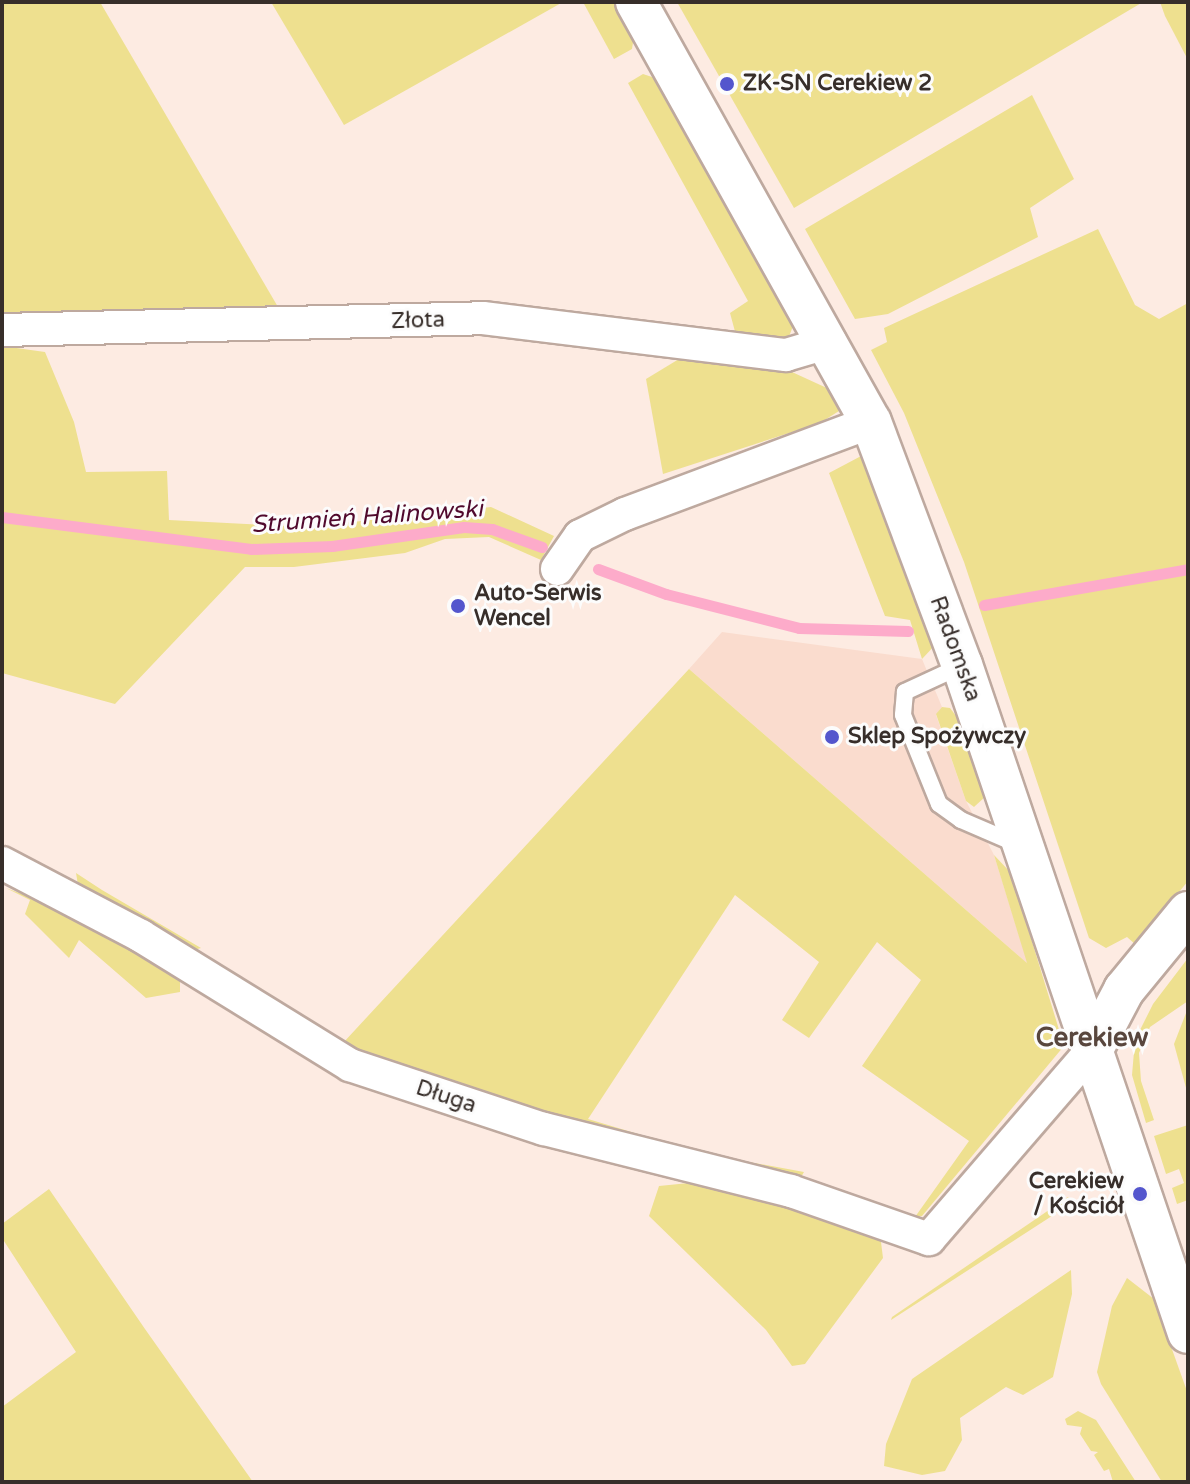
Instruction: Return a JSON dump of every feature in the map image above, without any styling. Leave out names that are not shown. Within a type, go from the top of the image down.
[{"type":"street","name":"Radomska","points":[[636,2],[830,342],[871,422],[962,665],[1188,1333]]},
{"type":"street","name":"Złota","points":[[2,330],[483,318],[786,355],[830,342]]},
{"type":"street","points":[[557,569],[580,536],[625,514],[871,422]]},
{"type":"street","name":"Długa","points":[[2,863],[141,936],[350,1065],[544,1129],[791,1191],[929,1239],[1093,1049]]},
{"type":"street","points":[[1093,1049],[1124,990],[1188,912]]},
{"type":"lane","points":[[962,665],[905,692],[903,715],[939,804],[971,826],[1022,846]]},
{"type":"shaded area","points":[[2,2],[100,2],[278,307],[141,316],[2,315]]},
{"type":"shaded area","points":[[271,2],[563,2],[344,125]]},
{"type":"shaded area","points":[[583,2],[613,2],[634,36],[632,49],[614,59]]},
{"type":"shaded area","points":[[677,2],[1143,2],[794,208]]},
{"type":"shaded area","points":[[1160,2],[1188,2],[1188,60],[1165,16]]},
{"type":"shaded area","points":[[643,74],[658,79],[795,321],[788,339],[737,339],[730,313],[748,301],[628,83]]},
{"type":"shaded area","points":[[1032,95],[1074,179],[1030,208],[1038,237],[888,314],[855,319],[805,229]]},
{"type":"shaded area","points":[[1098,229],[1135,305],[1159,319],[1188,303],[1188,881],[1136,945],[1127,937],[1106,948],[1089,938],[964,562],[904,413],[871,350],[887,342],[884,328]]},
{"type":"shaded area","points":[[2,346],[45,352],[74,422],[86,472],[167,471],[169,520],[306,527],[491,507],[554,536],[541,560],[489,537],[445,539],[405,553],[294,567],[245,567],[115,704],[2,673]]},
{"type":"shaded area","points":[[679,359],[792,372],[829,389],[839,411],[820,423],[663,474],[646,379]]},
{"type":"shaded area","points":[[863,455],[937,643],[922,659],[910,620],[885,616],[829,473]]},
{"type":"shaded area","points":[[722,632],[922,659],[942,707],[936,715],[966,801],[994,855],[1028,964],[689,669]]},
{"type":"shaded area","points":[[689,669],[1027,963],[994,855],[1011,873],[1064,1046],[922,1216],[915,1217],[969,1141],[862,1066],[921,980],[877,942],[809,1038],[782,1020],[819,962],[735,895],[588,1119],[705,1154],[804,1172],[800,1179],[436,1086],[331,1045],[343,1043]]},
{"type":"shaded area","points":[[942,707],[950,708],[963,725],[986,796],[974,807],[966,801],[936,714]]},
{"type":"shaded area","points":[[76,873],[201,948],[187,952],[78,885]]},
{"type":"shaded area","points":[[6,888],[88,919],[180,973],[180,992],[146,998],[79,940],[69,958],[25,914],[30,900]]},
{"type":"shaded area","points":[[1188,958],[1188,1001],[1150,1027],[1139,1053],[1141,1081],[1154,1120],[1146,1123],[1132,1075],[1135,1040],[1153,1004]]},
{"type":"shaded area","points":[[1188,1008],[1188,1095],[1174,1044]]},
{"type":"shaded area","points":[[1188,1125],[1188,1200],[1177,1204],[1172,1188],[1184,1183],[1179,1169],[1166,1174],[1154,1136]]},
{"type":"shaded area","points":[[699,1182],[874,1234],[881,1242],[883,1258],[805,1364],[792,1366],[766,1330],[649,1216],[659,1186]]},
{"type":"shaded area","points":[[49,1189],[253,1482],[2,1482],[2,1407],[76,1352],[2,1238],[2,1224]]},
{"type":"shaded area","points":[[1068,1197],[1072,1203],[891,1320],[892,1317]]},
{"type":"shaded area","points":[[1071,1270],[1072,1294],[1053,1377],[1023,1395],[1006,1387],[960,1418],[962,1440],[945,1471],[922,1475],[884,1466],[886,1444],[912,1379]]},
{"type":"shaded area","points":[[1127,1278],[1154,1299],[1188,1394],[1188,1482],[1162,1482],[1101,1384],[1097,1372],[1112,1306]]},
{"type":"shaded area","points":[[1078,1411],[1096,1420],[1136,1482],[1113,1482],[1109,1469],[1104,1471],[1094,1455],[1098,1452],[1091,1451],[1080,1434],[1082,1427],[1067,1425],[1065,1419]]},
{"type":"waterway","name":"Strumień Halinowski","points":[[2,517],[251,549],[332,546],[464,527],[492,529],[542,547]]},
{"type":"waterway","name":"Strumień Halinowski","points":[[598,569],[666,594],[799,628],[908,631]]},
{"type":"waterway","name":"Strumień Halinowski","points":[[984,605],[1188,569]]},
{"type":"place","name":"ZK-SN Cerekiew 2","points":[[727,84]]},
{"type":"place","name":"Auto-Serwis Wencel","points":[[458,606]]},
{"type":"place","name":"Sklep Spożywczy","points":[[832,737]]},
{"type":"place","name":"Cerekiew / Kościół","points":[[1140,1194]]},
{"type":"district","name":"Cerekiew","points":[[1092,1038]]}]
